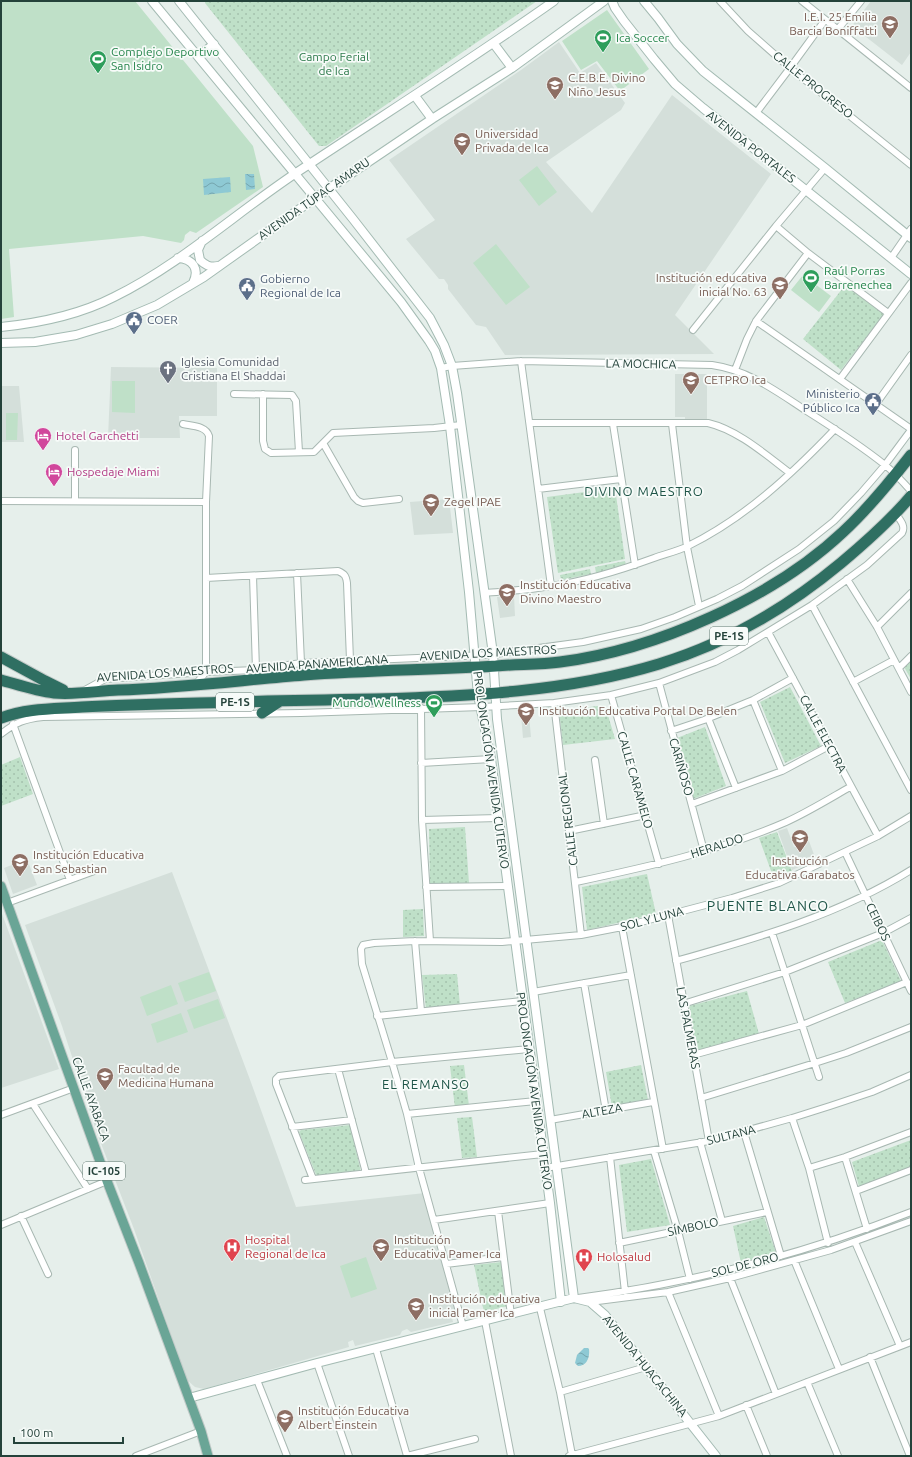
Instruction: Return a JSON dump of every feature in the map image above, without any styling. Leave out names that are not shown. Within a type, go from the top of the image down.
[{"type":"highway","name":"AVENIDA LOS MAESTROS","points":[[1,680],[55,693],[80,693],[194,686],[316,674],[558,662],[596,656],[682,630],[726,610],[763,590],[810,560],[842,533],[875,499],[911,455]]},
{"type":"highway","name":"PE-1S","points":[[1,718],[11,714],[32,710],[76,712],[280,701],[478,695],[550,688],[607,678],[661,664],[724,638],[759,620],[808,588],[850,555],[896,514],[911,496]]},
{"type":"highway","points":[[1,657],[55,687],[65,691],[80,693]]},
{"type":"highway","points":[[262,713],[280,701]]},
{"type":"main road","name":"CALLE AYABACA","points":[[1,886],[201,1431],[208,1456]]},
{"type":"street","name":"PROLONGACIÓN AVENIDA CUTERVO","points":[[152,1],[401,302],[435,351],[441,368],[450,426],[476,656],[478,695],[482,707],[491,759],[550,1203],[561,1302]]},
{"type":"street","name":"PROLONGACIÓN AVENIDA CUTERVO","points":[[179,1],[354,219],[430,318],[444,345],[452,366],[493,654],[497,718],[574,1298]]},
{"type":"street","points":[[1,327],[38,322],[76,312],[97,305],[132,287],[178,258],[309,164],[494,44],[554,1]]},
{"type":"street","name":"AVENIDA TÚPAC AMARU","points":[[1,343],[35,342],[59,339],[96,330],[157,305],[193,283],[432,119],[512,68],[604,1]]},
{"type":"street","name":"AVENIDA PORTALES","points":[[612,1],[615,8],[632,32],[675,84],[911,274]]},
{"type":"street","points":[[644,1],[677,44],[703,71],[910,234],[891,258]]},
{"type":"street","name":"CALLE PROGRESO","points":[[720,1],[748,31],[790,68],[911,164]]},
{"type":"street","points":[[802,1],[911,88]]},
{"type":"street","points":[[838,29],[861,1]]},
{"type":"street","points":[[756,113],[825,20]]},
{"type":"street","points":[[199,56],[214,44]]},
{"type":"street","points":[[494,44],[512,68]]},
{"type":"street","points":[[415,96],[432,119]]},
{"type":"street","points":[[694,330],[805,190],[825,168]]},
{"type":"street","points":[[776,226],[808,253],[888,313]]},
{"type":"street","points":[[203,240],[198,250],[200,260],[208,266],[218,266]]},
{"type":"street","points":[[735,370],[756,321],[808,253]]},
{"type":"street","points":[[178,258],[185,258],[193,265],[196,271],[196,277],[193,283]]},
{"type":"street","points":[[840,379],[911,283]]},
{"type":"street","points":[[418,326],[430,318]]},
{"type":"street","points":[[756,321],[911,430]]},
{"type":"street","points":[[876,404],[911,355]]},
{"type":"street","points":[[521,361],[551,586]]},
{"type":"street","name":"LA MOCHICA","points":[[441,368],[521,361],[712,365],[735,370],[768,386],[835,429],[885,465],[911,491]]},
{"type":"street","points":[[234,394],[292,395],[296,401],[299,452]]},
{"type":"street","points":[[263,394],[263,441],[265,449],[271,453],[314,452],[333,433],[434,428],[461,425]]},
{"type":"street","points":[[530,423],[699,423],[722,427],[736,434],[790,473]]},
{"type":"street","points":[[184,424],[205,429],[209,436],[206,502],[206,672],[194,686]]},
{"type":"street","points":[[613,424],[635,565]]},
{"type":"street","points":[[672,424],[687,547],[699,606]]},
{"type":"street","points":[[483,583],[477,580],[471,581],[468,588],[472,594],[551,586],[615,572],[687,547],[753,506],[790,473],[835,429]]},
{"type":"street","name":"AVENIDA PANAMERICANA","points":[[80,693],[105,679],[256,670],[301,663],[476,656],[583,642],[641,629],[699,606],[742,586],[804,546],[834,521],[861,493],[885,465],[911,430]]},
{"type":"street","points":[[323,443],[354,497],[358,501],[363,503],[399,499]]},
{"type":"street","points":[[75,450],[75,500]]},
{"type":"street","points":[[538,489],[621,479]]},
{"type":"street","points":[[1,501],[75,500],[206,502]]},
{"type":"street","points":[[1,734],[13,724],[33,718],[76,712],[104,717],[301,713],[482,707],[554,703],[611,695],[660,683],[715,662],[738,650],[812,605],[867,565],[904,530],[904,525],[896,514]]},
{"type":"street","points":[[206,578],[338,571],[344,573],[346,576],[350,660]]},
{"type":"street","points":[[297,573],[301,663]]},
{"type":"street","points":[[253,576],[256,670]]},
{"type":"street","points":[[847,579],[877,627],[911,692]]},
{"type":"street","points":[[877,627],[911,593]]},
{"type":"street","points":[[812,605],[911,790]]},
{"type":"street","name":"CALLE ELECTRA","points":[[768,632],[830,746],[850,787],[878,836]]},
{"type":"street","points":[[899,668],[911,656]]},
{"type":"street","points":[[853,682],[894,660]]},
{"type":"street","points":[[671,730],[708,718],[753,700],[793,678]]},
{"type":"street","name":"CARIÑOSO","points":[[660,683],[704,852]]},
{"type":"street","name":"CALLE CARAMELO","points":[[611,695],[660,864]]},
{"type":"street","points":[[753,700],[782,771]]},
{"type":"street","name":"CALLE REGIONAL","points":[[554,703],[581,935]]},
{"type":"street","points":[[421,708],[422,820],[430,941]]},
{"type":"street","points":[[708,718],[736,788]]},
{"type":"street","points":[[13,724],[70,880]]},
{"type":"street","points":[[692,804],[782,771],[830,746]]},
{"type":"street","points":[[421,763],[491,759]]},
{"type":"street","points":[[595,760],[604,824]]},
{"type":"street","name":"HERALDO","points":[[576,882],[660,864],[704,852],[788,821],[850,787]]},
{"type":"street","points":[[569,831],[646,815]]},
{"type":"street","name":"SOL Y LUNA","points":[[377,1016],[360,955],[361,949],[364,945],[374,943],[415,941],[502,942],[581,935],[622,927],[732,898],[779,883],[878,836],[911,816]]},
{"type":"street","points":[[422,820],[498,818]]},
{"type":"street","name":"CEIBOS","points":[[845,852],[911,992]]},
{"type":"street","points":[[7,904],[97,870]]},
{"type":"street","points":[[676,961],[772,933],[865,895],[886,885],[911,870]]},
{"type":"street","points":[[426,887],[507,886]]},
{"type":"street","name":"LAS PALMERAS","points":[[668,915],[683,1004],[710,1141]]},
{"type":"street","points":[[683,1004],[785,972],[883,933],[911,918]]},
{"type":"street","points":[[622,927],[663,1149]]},
{"type":"street","points":[[772,933],[819,1077]]},
{"type":"street","points":[[415,941],[421,1011]]},
{"type":"street","points":[[533,992],[631,975]]},
{"type":"street","points":[[694,1055],[802,1025],[907,982]]},
{"type":"street","points":[[584,983],[606,1111]]},
{"type":"street","points":[[463,1326],[419,1168],[407,1114],[377,1016],[522,1001]]},
{"type":"street","points":[[701,1098],[846,1053],[911,1027]]},
{"type":"street","points":[[313,1179],[276,1084],[277,1077],[281,1075],[392,1062],[529,1049]]},
{"type":"street","points":[[338,1069],[366,1173]]},
{"type":"street","name":"SULTANA","points":[[545,1168],[710,1141],[792,1118],[872,1092],[911,1075]]},
{"type":"street","points":[[1,1115],[74,1088]]},
{"type":"street","points":[[407,1114],[536,1101]]},
{"type":"street","name":"ALTEZA","points":[[550,1120],[654,1102]]},
{"type":"street","points":[[33,1104],[88,1189]]},
{"type":"street","points":[[792,1118],[808,1168],[828,1243]]},
{"type":"street","points":[[292,1127],[352,1120]]},
{"type":"street","points":[[744,1132],[781,1256]]},
{"type":"street","points":[[808,1168],[845,1157],[911,1132]]},
{"type":"street","points":[[700,1142],[722,1221]]},
{"type":"street","points":[[654,1151],[678,1231],[690,1279]]},
{"type":"street","points":[[305,1180],[543,1154]]},
{"type":"street","points":[[610,1157],[625,1292]]},
{"type":"street","points":[[845,1157],[867,1229]]},
{"type":"street","points":[[856,1191],[911,1170]]},
{"type":"street","points":[[1,1225],[108,1181]]},
{"type":"street","points":[[434,1220],[550,1203]]},
{"type":"street","points":[[498,1211],[511,1315]]},
{"type":"street","name":"SÍMBOLO","points":[[619,1243],[767,1212]]},
{"type":"street","name":"SOL DE ORO","points":[[574,1298],[625,1292],[690,1279],[781,1256],[828,1243],[911,1212]]},
{"type":"street","points":[[21,1216],[48,1274]]},
{"type":"street","points":[[590,1302],[668,1292],[730,1278],[855,1242],[911,1221]]},
{"type":"street","points":[[855,1242],[900,1346]]},
{"type":"street","points":[[446,1264],[503,1257]]},
{"type":"street","points":[[794,1260],[839,1370]]},
{"type":"street","points":[[730,1278],[776,1394]]},
{"type":"street","points":[[668,1292],[719,1416]]},
{"type":"street","points":[[189,1398],[317,1363],[540,1308],[574,1298]]},
{"type":"street","name":"AVENIDA HUACACHINA","points":[[574,1298],[590,1302],[605,1315],[716,1456]]},
{"type":"street","points":[[540,1308],[560,1392],[570,1456],[719,1416],[911,1342]]},
{"type":"street","points":[[485,1321],[511,1456]]},
{"type":"street","points":[[376,1348],[407,1456],[474,1439]]},
{"type":"street","points":[[870,1358],[910,1456]]},
{"type":"street","points":[[317,1363],[349,1456]]},
{"type":"street","points":[[560,1392],[646,1367]]},
{"type":"street","points":[[257,1380],[287,1456]]},
{"type":"street","points":[[807,1382],[838,1456]]},
{"type":"street","points":[[746,1405],[767,1456]]},
{"type":"street","points":[[136,1456],[201,1431]]},
{"type":"shaded area","name":"I.E.I. 25 Emilia Barcia Boniffatti","points":[[871,1],[911,1],[911,52],[902,65],[852,26]]},
{"type":"shaded area","points":[[559,42],[580,73],[596,63],[625,103],[621,110],[546,162],[592,213],[672,95],[771,174],[675,315],[714,354],[505,355],[486,327],[476,325],[448,289],[448,285],[444,279],[439,279],[406,239],[435,220],[389,160],[521,70]]},
{"type":"shaded area","points":[[111,367],[217,368],[217,416],[179,416],[180,438],[108,438]]},
{"type":"shaded area","name":"CETPRO Ica","points":[[675,374],[707,374],[707,419],[685,419],[685,417],[675,417]]},
{"type":"shaded area","points":[[1,386],[19,386],[24,442],[1,442]]},
{"type":"shaded area","name":"Zegel IPAE","points":[[449,499],[453,533],[414,535],[410,502]]},
{"type":"shaded area","name":"Institución Educativa Divino Maestro","points":[[514,596],[515,616],[500,618],[497,597]]},
{"type":"shaded area","name":"Institución Educativa Portal De Belen","points":[[521,715],[529,715],[531,737],[523,738]]},
{"type":"shaded area","name":"Institución Educativa Garabatos","points":[[787,828],[794,847],[809,841],[816,860],[792,870],[778,831]]},
{"type":"shaded area","name":"Institución Educativa San Sebastian","points":[[27,859],[37,885],[13,894],[4,868]]},
{"type":"shaded area","points":[[172,872],[296,1207],[425,1193],[459,1317],[452,1318],[453,1322],[411,1332],[407,1329],[402,1331],[400,1335],[355,1346],[353,1340],[348,1342],[349,1347],[204,1389],[195,1387],[187,1380],[134,1229],[97,1133],[62,1026],[25,925]]},
{"type":"shaded area","points":[[1,911],[59,1069],[1,1088]]},
{"type":"green space","name":"Complejo Deportivo San Isidro","points":[[1,1],[135,1],[253,146],[263,187],[196,233],[190,231],[185,235],[184,240],[181,243],[143,236],[9,249],[14,317],[1,319]]},
{"type":"green space","name":"Campo Ferial de Ica","points":[[205,1],[537,1],[326,146],[319,146],[205,3]]},
{"type":"green space","name":"Ica Soccer","points":[[607,10],[649,69],[620,91],[597,61],[581,70],[562,41]]},
{"type":"green space","points":[[537,166],[557,192],[539,206],[519,180]]},
{"type":"green space","points":[[496,244],[530,287],[506,305],[473,263]]},
{"type":"green space","name":"Raúl Porras Barrenechea","points":[[803,275],[831,296],[819,312],[791,290]]},
{"type":"green space","name":"Raúl Porras Barrenechea","points":[[846,284],[884,314],[841,370],[803,339]]},
{"type":"green space","points":[[112,381],[135,381],[135,413],[112,412]]},
{"type":"green space","points":[[6,413],[18,413],[17,440],[6,440]]},
{"type":"green space","points":[[615,488],[625,559],[558,573],[547,497]]},
{"type":"green space","points":[[625,561],[626,566],[596,573],[595,567]]},
{"type":"green space","points":[[590,569],[591,574],[561,580],[560,575]]},
{"type":"green space","points":[[911,660],[911,679],[904,667]]},
{"type":"green space","points":[[790,687],[821,746],[785,763],[760,702]]},
{"type":"green space","points":[[605,705],[615,739],[563,745],[559,711]]},
{"type":"green space","points":[[705,727],[726,786],[693,799],[677,738]]},
{"type":"green space","points":[[20,757],[33,794],[1,806],[1,765]]},
{"type":"green space","points":[[465,827],[469,883],[430,884],[429,829]]},
{"type":"green space","points":[[777,832],[792,871],[774,879],[759,838]]},
{"type":"green space","points":[[647,874],[656,914],[587,930],[582,887]]},
{"type":"green space","points":[[423,909],[424,936],[403,937],[403,910]]},
{"type":"green space","points":[[882,940],[901,981],[845,1003],[828,962]]},
{"type":"green space","points":[[209,972],[216,991],[185,1002],[178,983]]},
{"type":"green space","points":[[457,974],[460,1005],[426,1009],[422,975]]},
{"type":"green space","points":[[171,985],[178,1004],[147,1016],[140,997]]},
{"type":"green space","points":[[747,991],[759,1034],[697,1052],[689,1006]]},
{"type":"green space","points":[[218,999],[225,1018],[194,1029],[187,1010]]},
{"type":"green space","points":[[181,1013],[188,1032],[157,1043],[151,1024]]},
{"type":"green space","points":[[464,1065],[469,1106],[455,1108],[450,1066]]},
{"type":"green space","points":[[641,1065],[648,1100],[612,1107],[606,1072]]},
{"type":"green space","points":[[472,1117],[477,1157],[462,1158],[457,1118]]},
{"type":"green space","points":[[350,1125],[361,1172],[317,1177],[299,1132],[301,1130]]},
{"type":"green space","points":[[911,1140],[911,1170],[860,1190],[852,1162]]},
{"type":"green space","points":[[651,1159],[670,1225],[627,1232],[619,1165]]},
{"type":"green space","points":[[764,1217],[776,1253],[741,1263],[733,1226]]},
{"type":"green space","points":[[366,1257],[377,1289],[351,1298],[340,1266]]},
{"type":"green space","points":[[501,1262],[508,1306],[484,1312],[474,1265]]},
{"type":"water","points":[[245,174],[254,174],[255,189],[246,190]]},
{"type":"water","points":[[230,177],[231,192],[204,195],[203,179]]},
{"type":"water","points":[[584,1348],[589,1349],[588,1358],[586,1363],[578,1366],[575,1363],[577,1355]]},
{"type":"place","name":"I.E.I. 25 Emilia Barcia Boniffatti","points":[[890,39]]},
{"type":"place","name":"Ica Soccer","points":[[603,53]]},
{"type":"place","name":"Complejo Deportivo San Isidro","points":[[98,74]]},
{"type":"place","name":"C.E.B.E. Divino Niño Jesus","points":[[555,100]]},
{"type":"place","name":"Universidad Privada de Ica","points":[[462,156]]},
{"type":"place","name":"Raúl Porras Barrenechea","points":[[811,293]]},
{"type":"place","name":"Institución educativa inicial No. 63","points":[[780,300]]},
{"type":"place","name":"Gobierno Regional de Ica","points":[[247,301]]},
{"type":"place","name":"COER","points":[[134,335]]},
{"type":"place","name":"Iglesia Comunidad Cristiana El Shaddai","points":[[168,384]]},
{"type":"place","name":"CETPRO Ica","points":[[691,395]]},
{"type":"place","name":"Ministerio Público Ica","points":[[873,416]]},
{"type":"place","name":"Hotel Garchetti","points":[[43,451]]},
{"type":"place","name":"Hospedaje Miami","points":[[54,487]]},
{"type":"place","name":"Zegel IPAE","points":[[431,517]]},
{"type":"place","name":"Institución Educativa Divino Maestro","points":[[507,607]]},
{"type":"place","name":"Mundo Wellness","points":[[434,718]]},
{"type":"place","name":"Institución Educativa Portal De Belen","points":[[526,726]]},
{"type":"place","name":"Institución Educativa Garabatos","points":[[800,853]]},
{"type":"place","name":"Institución Educativa San Sebastian","points":[[20,877]]},
{"type":"place","name":"Facultad de Medicina Humana","points":[[105,1091]]},
{"type":"place","name":"Hospital Regional de Ica","points":[[232,1262]]},
{"type":"place","name":"Institución Educativa Pamer Ica","points":[[381,1262]]},
{"type":"place","name":"Holosalud","points":[[584,1272]]},
{"type":"place","name":"Institución educativa inicial Pamer Ica","points":[[416,1321]]},
{"type":"place","name":"Institución Educativa Albert Einstein","points":[[285,1433]]},
{"type":"district","name":"DIVINO MAESTRO","points":[[644,491]]},
{"type":"district","name":"PUENTE BLANCO","points":[[768,906]]},
{"type":"district","name":"EL REMANSO","points":[[426,1084]]}]
